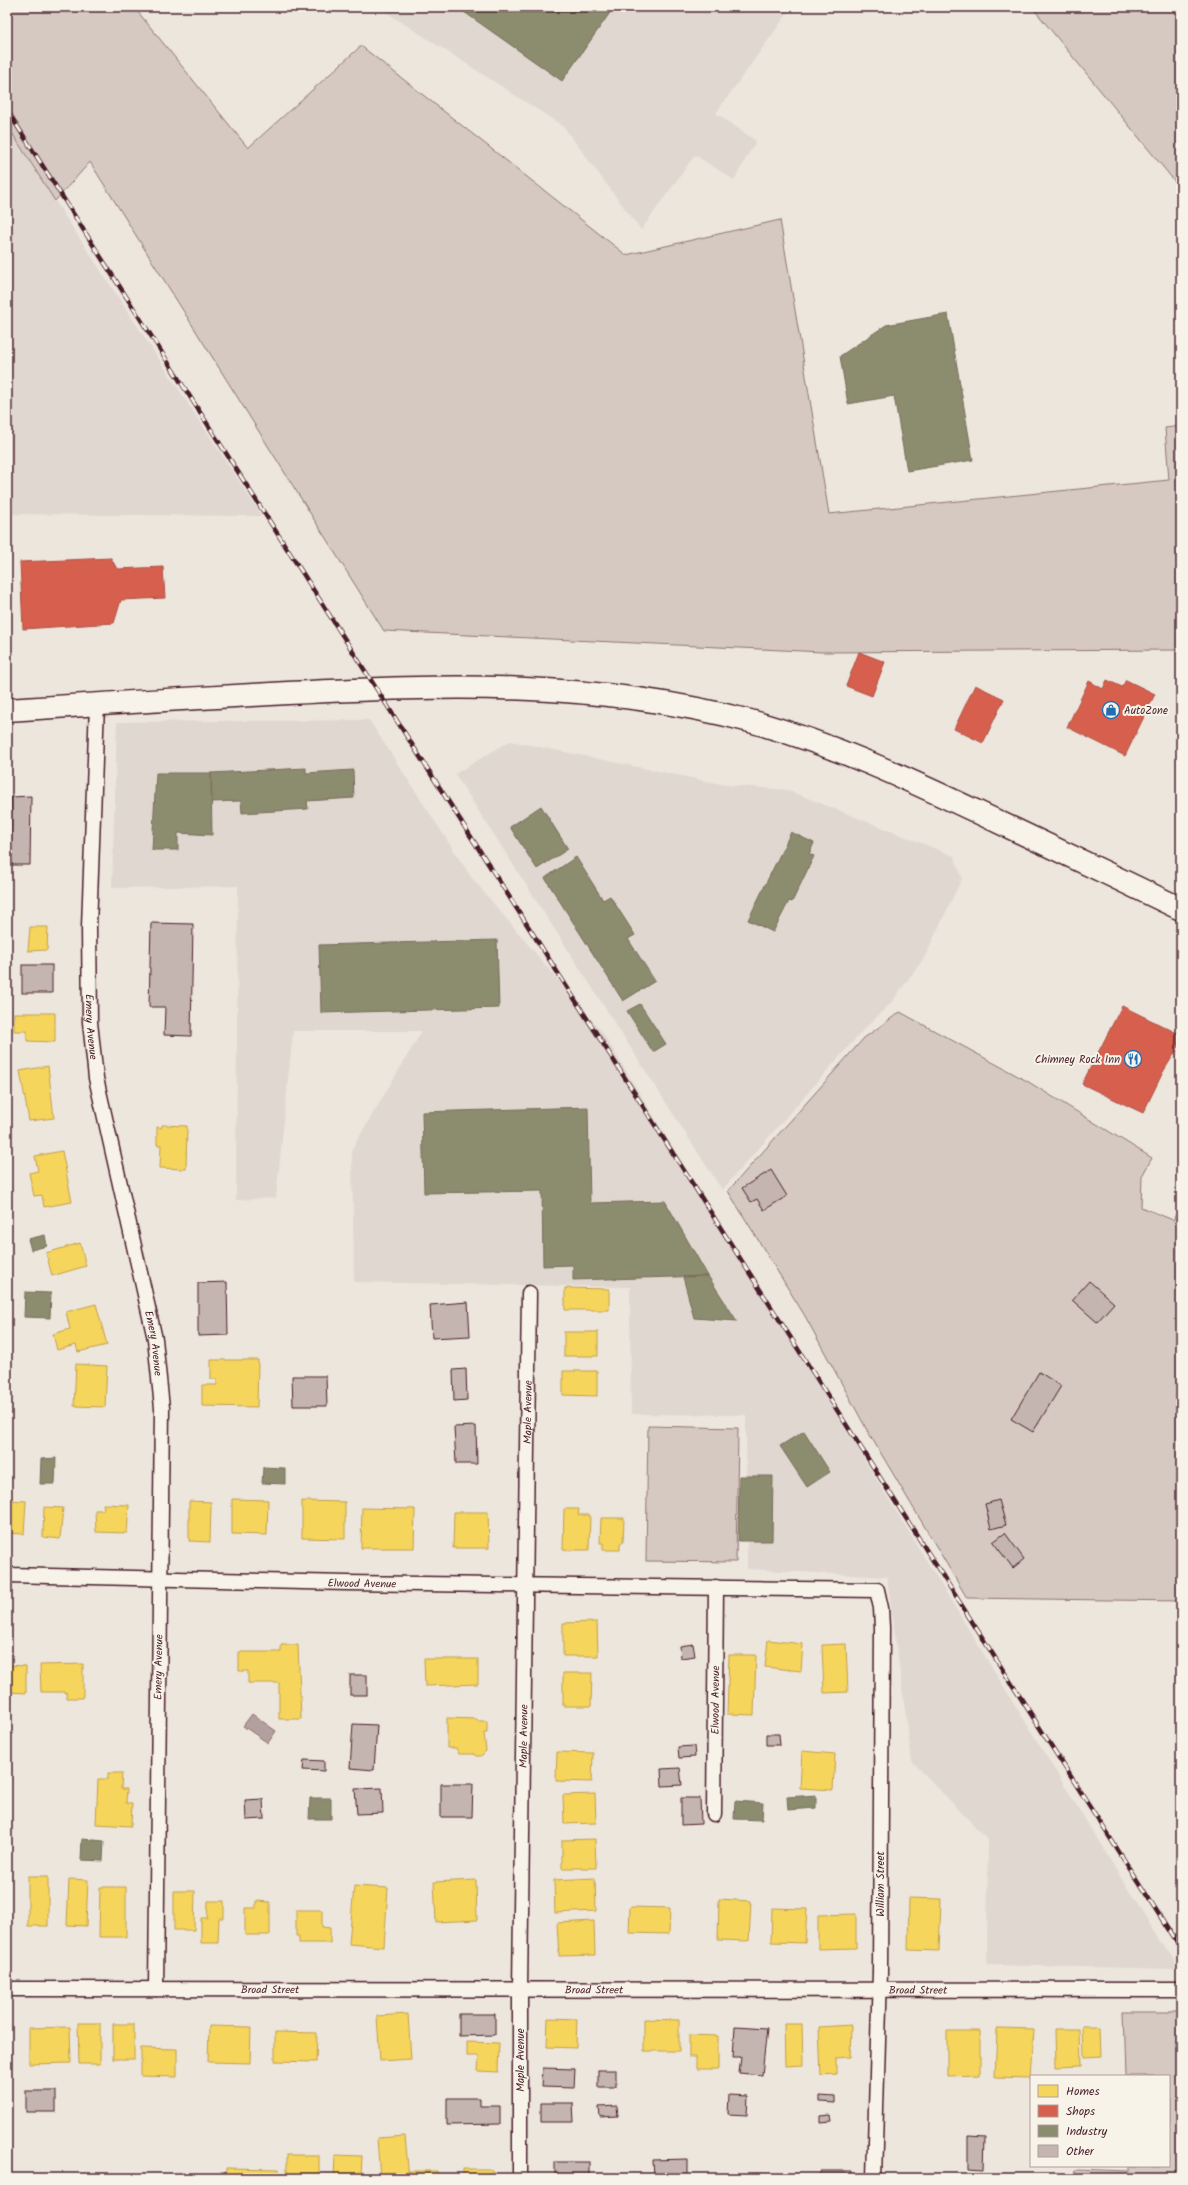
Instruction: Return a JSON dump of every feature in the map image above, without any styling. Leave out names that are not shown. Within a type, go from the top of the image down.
[{"type":"highway","points":[[7,710],[392,688],[491,686],[552,689],[604,694],[704,710],[768,727],[847,753],[893,772],[1181,909]]},
{"type":"street","name":"Emery Avenue","points":[[97,704],[89,927],[90,1022],[96,1078],[155,1339],[162,1408],[159,1578],[156,1990]]},
{"type":"street","name":"Maple Avenue","points":[[520,2178],[520,1988],[529,1293]]},
{"type":"street","name":"Elwood Avenue","points":[[7,1575],[346,1584],[877,1590]]},
{"type":"street","name":"Elwood Avenue","points":[[714,1814],[716,1587]]},
{"type":"street","name":"William Street","points":[[874,2178],[879,1989],[882,1628],[881,1608],[877,1590]]},
{"type":"street","name":"Broad Street","points":[[7,1989],[156,1990],[520,1988],[1181,1990]]},
{"type":"shaded area","points":[[7,7],[134,7],[248,148],[361,46],[626,255],[780,220],[829,514],[1169,480],[1165,428],[1181,426],[1181,650],[823,652],[384,631],[90,162],[55,201],[7,125]]},
{"type":"shaded area","points":[[378,7],[792,7],[716,113],[756,141],[734,180],[695,155],[641,230],[563,126]]},
{"type":"shaded area","points":[[1032,7],[1181,7],[1181,189]]},
{"type":"shaded area","points":[[7,125],[55,201],[262,516],[7,514]]},
{"type":"shaded area","points":[[369,720],[471,877],[602,1032],[1177,1969],[987,1965],[988,1840],[912,1761],[887,1577],[747,1569],[746,1415],[631,1414],[630,1287],[354,1282],[352,1149],[422,1031],[293,1031],[276,1198],[236,1200],[238,886],[112,888],[117,722]]},
{"type":"shaded area","points":[[510,741],[726,785],[787,790],[954,856],[962,878],[924,958],[891,1003],[864,1029],[722,1190],[455,774]]},
{"type":"shaded area","points":[[900,1012],[1027,1081],[1152,1158],[1142,1176],[1141,1207],[1173,1220],[1181,1205],[1181,1601],[967,1598],[867,1430],[805,1316],[728,1191],[864,1038]]},
{"type":"shaded area","points":[[648,1426],[738,1428],[736,1562],[646,1561]]},
{"type":"shaded area","points":[[252,1714],[276,1731],[268,1743],[243,1726]]},
{"type":"shaded area","points":[[1124,2011],[1181,2011],[1181,2178],[1075,2178],[1076,2169],[1128,2171],[1128,2167],[1170,2167],[1170,2075],[1126,2075]]},
{"type":"building: Homes","points":[[30,927],[48,927],[47,950],[28,951]]},
{"type":"building: Homes","points":[[14,1013],[55,1013],[55,1042],[27,1041],[27,1031],[14,1031]]},
{"type":"building: Homes","points":[[48,1066],[54,1118],[29,1121],[20,1071]]},
{"type":"building: Homes","points":[[162,1125],[187,1126],[186,1169],[160,1168],[161,1145],[157,1145],[157,1127],[161,1128]]},
{"type":"building: Homes","points":[[62,1151],[72,1202],[44,1207],[42,1195],[34,1196],[29,1173],[38,1171],[35,1156]]},
{"type":"building: Homes","points":[[80,1243],[86,1266],[52,1276],[46,1253]]},
{"type":"building: Homes","points":[[565,1288],[609,1289],[609,1310],[565,1310]]},
{"type":"building: Homes","points":[[96,1304],[107,1345],[78,1352],[76,1345],[57,1350],[53,1334],[70,1329],[66,1312]]},
{"type":"building: Homes","points":[[564,1332],[598,1332],[598,1356],[564,1356]]},
{"type":"building: Homes","points":[[211,1360],[258,1360],[257,1407],[202,1406],[202,1385],[217,1385],[217,1379],[211,1379]]},
{"type":"building: Homes","points":[[76,1364],[107,1366],[105,1407],[74,1406]]},
{"type":"building: Homes","points":[[563,1371],[597,1371],[597,1396],[563,1395]]},
{"type":"building: Homes","points":[[232,1499],[268,1500],[267,1535],[232,1534]]},
{"type":"building: Homes","points":[[7,1500],[26,1501],[24,1534],[7,1533]]},
{"type":"building: Homes","points":[[189,1501],[211,1502],[210,1542],[189,1541]]},
{"type":"building: Homes","points":[[302,1501],[345,1502],[345,1539],[302,1538]]},
{"type":"building: Homes","points":[[103,1504],[129,1505],[127,1533],[96,1532],[95,1510],[104,1510]]},
{"type":"building: Homes","points":[[44,1507],[63,1508],[60,1539],[43,1537]]},
{"type":"building: Homes","points":[[362,1508],[415,1509],[414,1548],[361,1548]]},
{"type":"building: Homes","points":[[564,1509],[579,1509],[578,1515],[590,1515],[589,1550],[563,1550]]},
{"type":"building: Homes","points":[[454,1512],[488,1512],[489,1548],[453,1548]]},
{"type":"building: Homes","points":[[601,1518],[624,1518],[623,1543],[620,1543],[620,1550],[603,1550],[603,1543],[600,1543]]},
{"type":"building: Homes","points":[[597,1622],[598,1656],[563,1656],[563,1623]]},
{"type":"building: Homes","points":[[768,1640],[803,1644],[801,1671],[765,1667]]},
{"type":"building: Homes","points":[[846,1644],[848,1692],[824,1693],[822,1645]]},
{"type":"building: Homes","points":[[281,1645],[298,1645],[301,1719],[279,1719],[279,1683],[248,1683],[248,1671],[239,1671],[239,1652],[281,1652]]},
{"type":"building: Homes","points":[[729,1655],[756,1655],[754,1715],[727,1714]]},
{"type":"building: Homes","points":[[424,1659],[478,1659],[478,1684],[425,1686]]},
{"type":"building: Homes","points":[[83,1664],[83,1698],[67,1698],[66,1692],[41,1692],[40,1665]]},
{"type":"building: Homes","points":[[7,1665],[26,1666],[26,1693],[7,1692]]},
{"type":"building: Homes","points":[[563,1673],[592,1673],[591,1706],[563,1706]]},
{"type":"building: Homes","points":[[447,1718],[477,1719],[477,1721],[487,1721],[487,1733],[484,1733],[486,1751],[481,1756],[476,1756],[474,1754],[459,1754],[456,1748],[447,1748]]},
{"type":"building: Homes","points":[[802,1751],[835,1754],[833,1790],[800,1788]]},
{"type":"building: Homes","points":[[557,1752],[593,1753],[592,1782],[556,1781]]},
{"type":"building: Homes","points":[[108,1773],[122,1773],[121,1789],[127,1789],[126,1803],[132,1803],[131,1826],[96,1824],[98,1779],[108,1779]]},
{"type":"building: Homes","points":[[595,1794],[596,1823],[564,1824],[563,1795]]},
{"type":"building: Homes","points":[[595,1839],[596,1868],[562,1868],[562,1840]]},
{"type":"building: Homes","points":[[28,1876],[48,1876],[48,1926],[28,1926]]},
{"type":"building: Homes","points":[[595,1878],[596,1911],[555,1913],[554,1880]]},
{"type":"building: Homes","points":[[69,1879],[88,1880],[86,1926],[67,1925]]},
{"type":"building: Homes","points":[[476,1880],[477,1920],[436,1922],[434,1882]]},
{"type":"building: Homes","points":[[354,1886],[388,1888],[384,1947],[349,1944]]},
{"type":"building: Homes","points":[[100,1887],[126,1887],[126,1937],[99,1937]]},
{"type":"building: Homes","points":[[174,1891],[195,1891],[194,1930],[174,1930]]},
{"type":"building: Homes","points":[[909,1898],[941,1899],[939,1951],[908,1950]]},
{"type":"building: Homes","points":[[719,1899],[751,1901],[749,1941],[718,1940]]},
{"type":"building: Homes","points":[[208,1901],[224,1901],[224,1918],[219,1918],[218,1943],[201,1943],[201,1918],[207,1918]]},
{"type":"building: Homes","points":[[256,1901],[270,1902],[270,1935],[245,1935],[245,1908],[256,1908]]},
{"type":"building: Homes","points":[[630,1907],[670,1908],[669,1934],[629,1933]]},
{"type":"building: Homes","points":[[772,1908],[807,1909],[805,1943],[771,1942]]},
{"type":"building: Homes","points":[[296,1910],[322,1910],[322,1927],[330,1928],[330,1943],[299,1943],[299,1936],[296,1936]]},
{"type":"building: Homes","points":[[856,1914],[856,1948],[818,1949],[818,1915]]},
{"type":"building: Homes","points":[[594,1921],[595,1955],[559,1956],[557,1923]]},
{"type":"building: Homes","points":[[408,2014],[411,2059],[380,2061],[377,2016]]},
{"type":"building: Homes","points":[[548,2018],[577,2019],[576,2048],[547,2047]]},
{"type":"building: Homes","points":[[644,2019],[679,2020],[679,2051],[644,2051]]},
{"type":"building: Homes","points":[[78,2023],[100,2023],[100,2064],[79,2064]]},
{"type":"building: Homes","points":[[113,2024],[134,2024],[134,2059],[113,2059]]},
{"type":"building: Homes","points":[[784,2024],[802,2024],[803,2065],[785,2066]]},
{"type":"building: Homes","points":[[851,2025],[850,2057],[836,2058],[836,2074],[821,2075],[819,2027]]},
{"type":"building: Homes","points":[[209,2026],[251,2027],[250,2063],[208,2062]]},
{"type":"building: Homes","points":[[1082,2026],[1101,2026],[1102,2057],[1083,2058]]},
{"type":"building: Homes","points":[[70,2027],[71,2063],[29,2064],[29,2028]]},
{"type":"building: Homes","points":[[997,2029],[1034,2030],[1030,2079],[995,2078]]},
{"type":"building: Homes","points":[[1055,2030],[1079,2030],[1080,2066],[1056,2067]]},
{"type":"building: Homes","points":[[947,2031],[980,2031],[980,2075],[947,2076]]},
{"type":"building: Homes","points":[[275,2032],[317,2033],[316,2062],[275,2061]]},
{"type":"building: Homes","points":[[689,2035],[718,2036],[718,2069],[696,2069],[696,2057],[689,2057]]},
{"type":"building: Homes","points":[[467,2042],[499,2043],[498,2072],[478,2071],[479,2056],[467,2056]]},
{"type":"building: Homes","points":[[141,2048],[177,2049],[177,2077],[141,2076]]},
{"type":"building: Homes","points":[[405,2136],[409,2178],[380,2178],[377,2138]]},
{"type":"building: Homes","points":[[287,2155],[319,2155],[319,2178],[287,2178]]},
{"type":"building: Homes","points":[[335,2155],[362,2156],[361,2178],[334,2178]]},
{"type":"building: Homes","points":[[226,2168],[279,2169],[279,2178],[226,2178]]},
{"type":"building: Homes","points":[[463,2169],[490,2169],[493,2171],[493,2178],[463,2178]]},
{"type":"building: Homes","points":[[409,2171],[437,2171],[438,2178],[409,2178]]},
{"type":"building: Shops","points":[[111,558],[117,569],[163,567],[165,598],[121,600],[114,623],[23,629],[20,562]]},
{"type":"building: Shops","points":[[859,652],[885,662],[872,696],[846,686]]},
{"type":"building: Shops","name":"AutoZone","points":[[1107,680],[1122,687],[1126,680],[1155,694],[1125,756],[1067,727],[1089,681],[1103,689]]},
{"type":"building: Shops","points":[[975,685],[1004,699],[983,743],[954,729]]},
{"type":"building: Shops","name":"Chimney Rock Inn","points":[[1122,1006],[1179,1034],[1179,1046],[1163,1072],[1143,1113],[1082,1084]]},
{"type":"building: Industry","points":[[457,7],[614,7],[562,81]]},
{"type":"building: Industry","points":[[948,314],[973,460],[907,471],[894,396],[848,404],[840,356],[886,325]]},
{"type":"building: Industry","points":[[306,768],[306,773],[353,770],[354,798],[307,801],[308,809],[242,813],[241,801],[212,802],[211,773]]},
{"type":"building: Industry","points":[[156,773],[211,773],[212,835],[178,833],[178,850],[152,850]]},
{"type":"building: Industry","points":[[541,806],[568,849],[537,869],[510,827]]},
{"type":"building: Industry","points":[[791,832],[814,843],[809,854],[814,856],[792,902],[789,901],[773,932],[748,920]]},
{"type":"building: Industry","points":[[576,857],[603,900],[610,896],[635,935],[628,939],[655,981],[623,1001],[545,878]]},
{"type":"building: Industry","points":[[497,940],[499,1008],[321,1013],[319,945]]},
{"type":"building: Industry","points":[[640,1004],[666,1044],[653,1052],[627,1011]]},
{"type":"building: Industry","points":[[588,1107],[590,1203],[665,1201],[708,1276],[573,1280],[573,1265],[543,1266],[542,1191],[424,1193],[422,1112]]},
{"type":"building: Industry","points":[[45,1235],[47,1246],[31,1250],[28,1239]]},
{"type":"building: Industry","points":[[708,1276],[737,1321],[694,1318],[683,1277]]},
{"type":"building: Industry","points":[[25,1292],[51,1293],[50,1318],[24,1317]]},
{"type":"building: Industry","points":[[804,1431],[830,1472],[807,1487],[780,1446]]},
{"type":"building: Industry","points":[[56,1458],[55,1484],[40,1484],[41,1459]]},
{"type":"building: Industry","points":[[263,1467],[285,1468],[285,1484],[262,1483]]},
{"type":"building: Industry","points":[[739,1476],[773,1476],[772,1541],[738,1541]]},
{"type":"building: Industry","points":[[816,1795],[816,1808],[788,1810],[787,1797]]},
{"type":"building: Industry","points":[[310,1798],[331,1798],[331,1819],[309,1819]]},
{"type":"building: Industry","points":[[735,1801],[763,1803],[762,1820],[734,1819]]},
{"type":"building: Industry","points":[[82,1839],[104,1841],[103,1861],[81,1860]]},
{"type":"building: Other","points":[[31,796],[30,865],[10,865],[11,797]]},
{"type":"building: Other","points":[[151,923],[193,924],[191,1036],[164,1035],[165,1007],[149,1007]]},
{"type":"building: Other","points":[[22,965],[52,965],[52,993],[22,993]]},
{"type":"building: Other","points":[[771,1170],[787,1196],[764,1210],[757,1199],[751,1202],[742,1188]]},
{"type":"building: Other","points":[[1089,1281],[1114,1303],[1097,1322],[1072,1300]]},
{"type":"building: Other","points":[[227,1282],[228,1335],[198,1336],[198,1283]]},
{"type":"building: Other","points":[[468,1302],[470,1336],[432,1338],[430,1305]]},
{"type":"building: Other","points":[[466,1369],[467,1400],[454,1401],[453,1370]]},
{"type":"building: Other","points":[[1039,1372],[1061,1386],[1033,1432],[1011,1419]]},
{"type":"building: Other","points":[[292,1376],[326,1376],[327,1406],[293,1406]]},
{"type":"building: Other","points":[[476,1426],[477,1464],[456,1464],[454,1427]]},
{"type":"building: Other","points":[[999,1500],[1006,1525],[991,1529],[985,1504]]},
{"type":"building: Other","points":[[1005,1533],[1024,1559],[1013,1568],[993,1542]]},
{"type":"building: Other","points":[[693,1644],[695,1656],[681,1658],[680,1646]]},
{"type":"building: Other","points":[[350,1675],[367,1675],[367,1695],[350,1695]]},
{"type":"building: Other","points":[[353,1724],[377,1725],[374,1770],[350,1768]]},
{"type":"building: Other","points":[[766,1734],[779,1734],[780,1745],[766,1745]]},
{"type":"building: Other","points":[[694,1746],[695,1757],[679,1758],[678,1747]]},
{"type":"building: Other","points":[[304,1760],[324,1761],[324,1771],[303,1770]]},
{"type":"building: Other","points":[[680,1768],[682,1785],[662,1786],[661,1769]]},
{"type":"building: Other","points":[[441,1784],[473,1784],[472,1817],[441,1817]]},
{"type":"building: Other","points":[[382,1788],[383,1813],[357,1814],[355,1789]]},
{"type":"building: Other","points":[[681,1798],[700,1798],[701,1824],[681,1825]]},
{"type":"building: Other","points":[[263,1799],[264,1819],[246,1820],[245,1800]]},
{"type":"building: Other","points":[[459,2014],[495,2014],[495,2035],[459,2036]]},
{"type":"building: Other","points":[[735,2026],[767,2028],[762,2075],[739,2073],[741,2057],[733,2057]]},
{"type":"building: Other","points":[[543,2068],[575,2069],[574,2088],[542,2087]]},
{"type":"building: Other","points":[[598,2070],[616,2070],[616,2087],[598,2087]]},
{"type":"building: Other","points":[[26,2091],[56,2091],[56,2112],[26,2112]]},
{"type":"building: Other","points":[[729,2095],[748,2096],[747,2115],[728,2114]]},
{"type":"building: Other","points":[[820,2096],[835,2097],[835,2103],[820,2102]]},
{"type":"building: Other","points":[[447,2098],[480,2098],[480,2106],[500,2106],[500,2124],[447,2125]]},
{"type":"building: Other","points":[[541,2103],[573,2103],[574,2122],[541,2122]]},
{"type":"building: Other","points":[[617,2106],[618,2116],[600,2117],[599,2107]]},
{"type":"building: Other","points":[[831,2115],[832,2122],[821,2123],[821,2116]]},
{"type":"building: Other","points":[[968,2136],[985,2137],[984,2170],[968,2169]]},
{"type":"building: Other","points":[[687,2159],[687,2178],[654,2178],[653,2160]]},
{"type":"building: Other","points":[[555,2162],[589,2162],[589,2178],[555,2178]]},
{"type":"building: Other","points":[[820,2171],[852,2171],[851,2178],[820,2178]]},
{"type":"building: Other","points":[[735,2174],[764,2174],[764,2178],[735,2178]]},
{"type":"building: Other","points":[[771,2174],[798,2174],[798,2178],[771,2178]]},
{"type":"railway","points":[[7,110],[1181,1949]]},
{"type":"place","name":"AutoZone","points":[[1111,710]]},
{"type":"place","name":"Chimney Rock Inn","points":[[1133,1059]]}]
